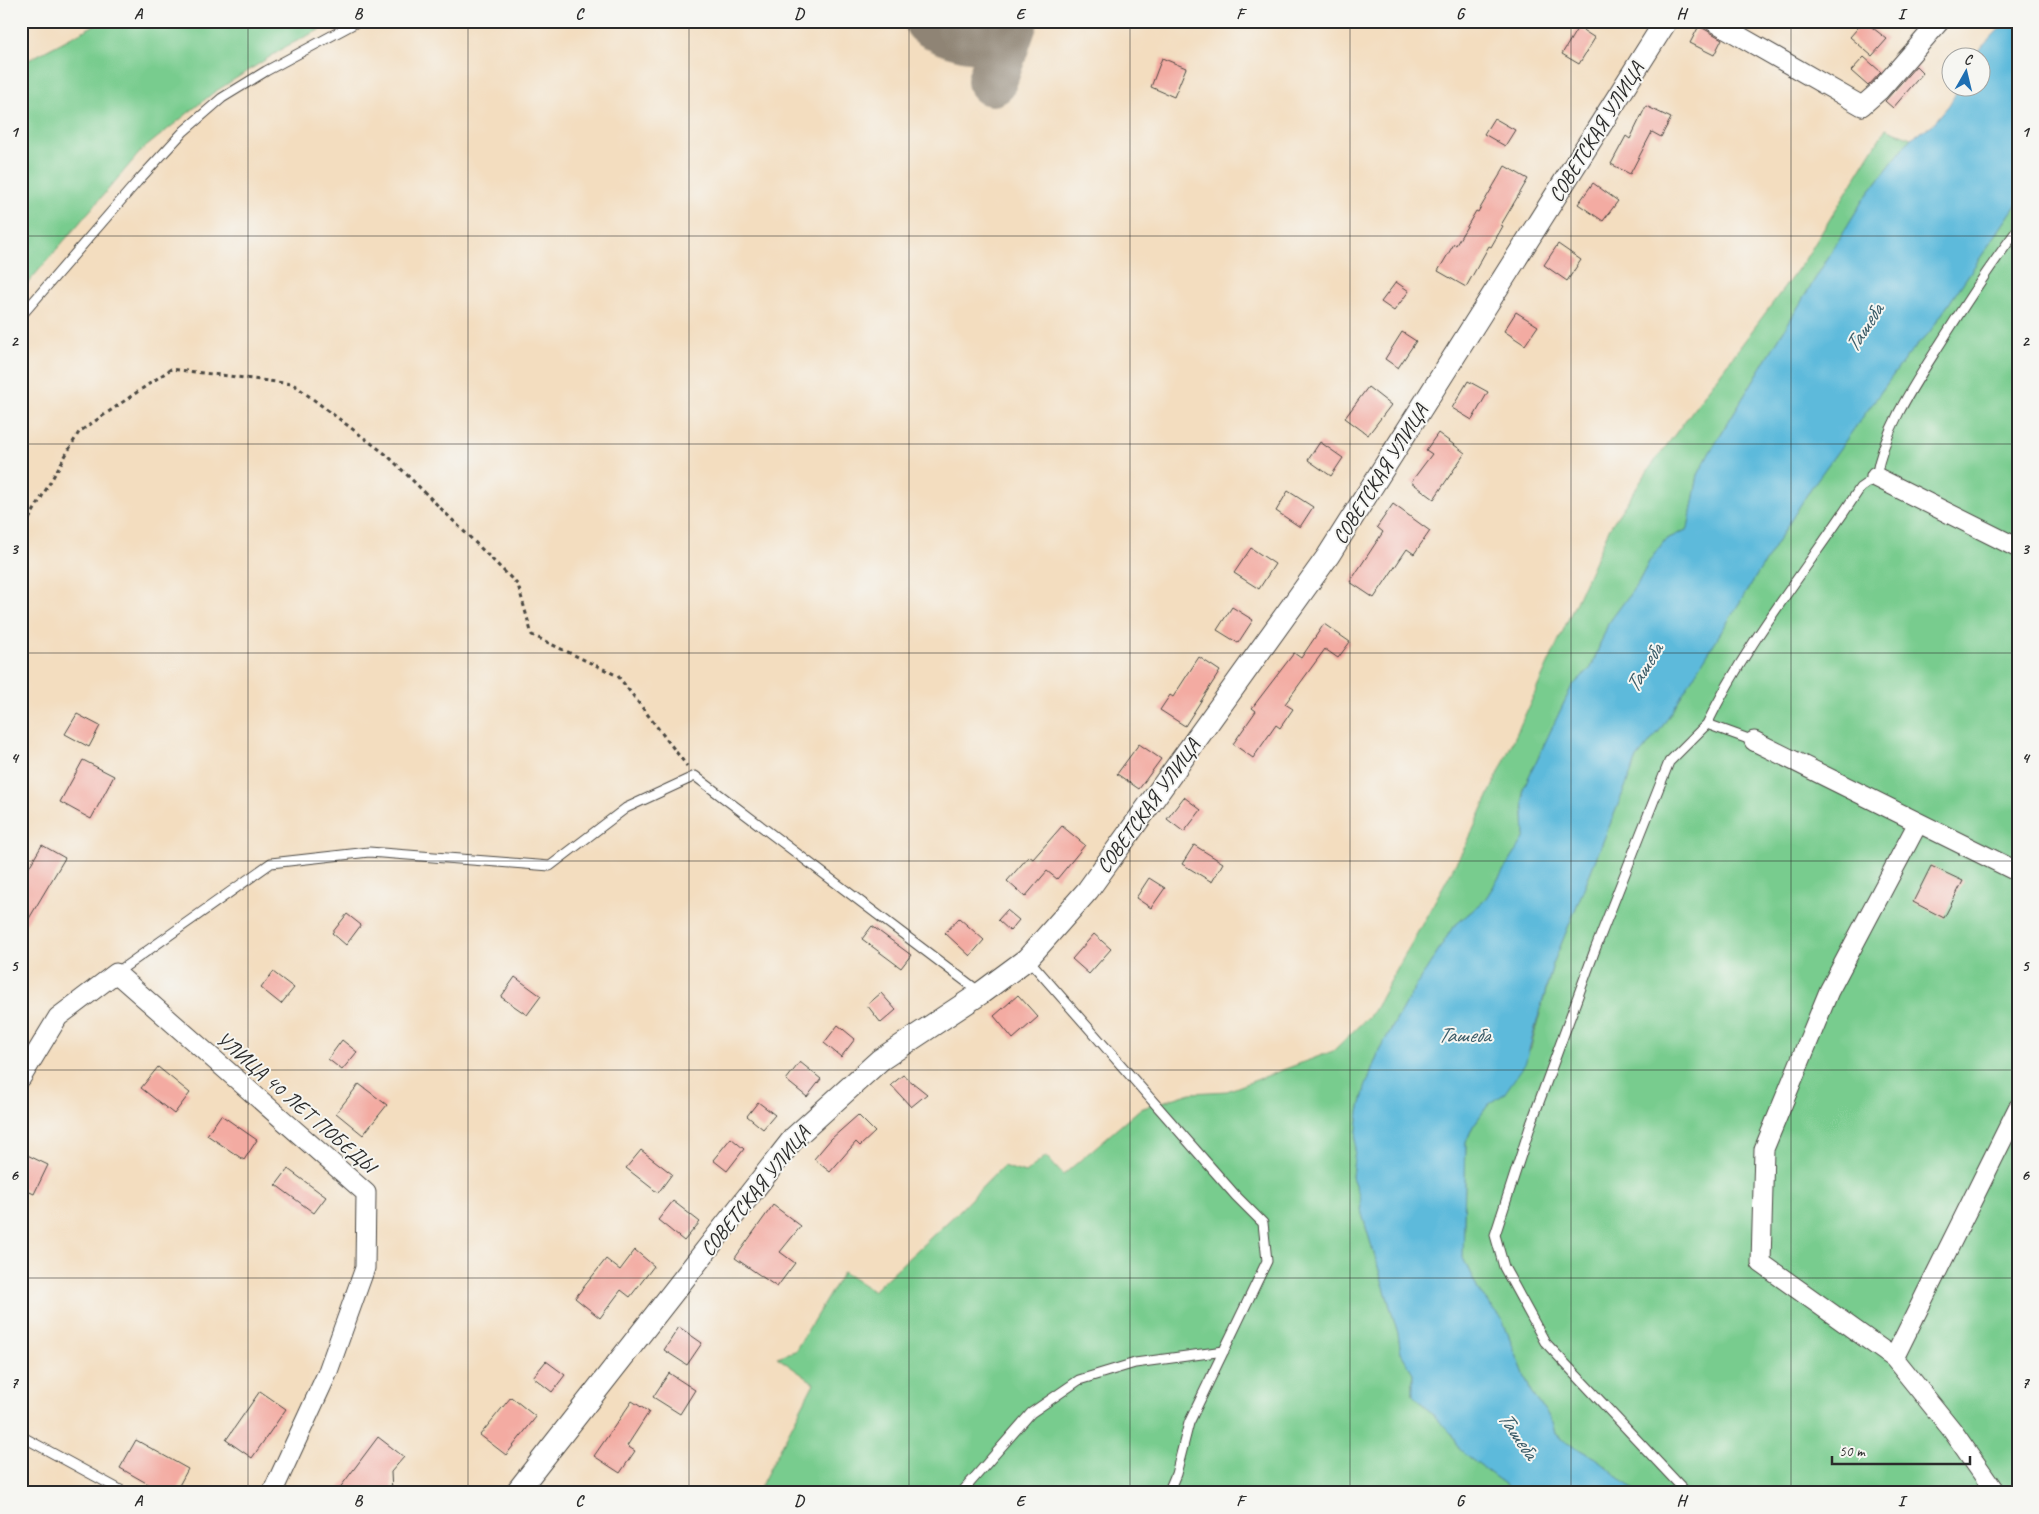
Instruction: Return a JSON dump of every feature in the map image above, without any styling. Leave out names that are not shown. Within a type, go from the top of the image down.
[{"type":"street","name":"СОВЕТСКАЯ УЛИЦА","points":[[516,1493],[794,1138],[880,1060],[982,993],[1027,959],[1088,890],[1328,556],[1666,21]]},
{"type":"street","points":[[1713,21],[1862,106],[1879,90],[1940,21]]},
{"type":"street","points":[[1876,477],[2018,548]]},
{"type":"street","points":[[1754,741],[2018,872]]},
{"type":"street","points":[[1918,823],[1829,991],[1764,1149],[1761,1263],[1894,1358],[1952,1430],[1996,1493]]},
{"type":"street","points":[[21,1078],[58,1017],[116,973]]},
{"type":"street","name":"УЛИЦА 40 ЛЕТ ПОБЕДЫ","points":[[116,973],[366,1193],[365,1268],[327,1374],[272,1493]]},
{"type":"street","points":[[1894,1358],[2018,1108]]},
{"type":"lane","points":[[21,316],[137,182],[184,132],[222,98],[266,71],[359,21]]},
{"type":"lane","points":[[1687,1493],[1545,1342],[1504,1267],[1495,1235],[1534,1114],[1596,947],[1669,762],[1707,724],[1722,692],[1774,612],[1860,488],[1876,477],[1880,457],[1909,392],[1983,277],[2018,229]]},
{"type":"lane","points":[[1707,724],[1754,741]]},
{"type":"lane","points":[[116,973],[271,864],[369,852],[550,866],[626,808],[695,776],[982,993]]},
{"type":"lane","points":[[1027,959],[1229,1189],[1263,1223],[1267,1261],[1189,1423],[1176,1474],[1168,1493]]},
{"type":"lane","points":[[961,1493],[1031,1413],[1078,1380],[1135,1362],[1224,1351]]},
{"type":"lane","points":[[21,1436],[126,1493]]},
{"type":"path","points":[[21,533],[79,432],[171,369],[293,384],[388,456],[518,585],[532,635],[618,676],[695,776]]},
{"type":"green space","points":[[102,21],[337,21],[287,46],[213,93],[142,150],[21,291],[21,64]]},
{"type":"green space","points":[[1886,128],[1911,138],[1863,200],[1710,452],[1698,475],[1688,529],[1665,540],[1650,560],[1638,583],[1608,624],[1591,668],[1572,686],[1523,789],[1525,837],[1484,901],[1453,927],[1411,994],[1379,1051],[1365,1088],[1359,1112],[1352,1177],[1359,1195],[1362,1214],[1398,1333],[1401,1353],[1413,1373],[1413,1394],[1451,1433],[1460,1451],[1517,1493],[757,1493],[814,1383],[777,1357],[795,1351],[843,1272],[873,1291],[956,1214],[1003,1166],[1025,1173],[1046,1156],[1063,1175],[1140,1109],[1191,1093],[1227,1091],[1333,1051],[1374,1011],[1467,843],[1610,527],[1649,469],[1804,261]]},
{"type":"green space","points":[[2018,202],[2018,1493],[1637,1493],[1596,1458],[1566,1442],[1556,1434],[1553,1422],[1531,1392],[1502,1319],[1479,1292],[1463,1258],[1466,1142],[1473,1126],[1488,1105],[1504,1094],[1531,1047],[1553,964],[1637,758],[1660,730],[1811,488],[1907,356],[1929,333]]},
{"type":"water","name":"Ташеба","points":[[2007,21],[2018,21],[2018,202],[1929,333],[1907,356],[1811,488],[1660,730],[1637,758],[1553,964],[1525,1064],[1504,1094],[1488,1105],[1473,1126],[1466,1142],[1463,1258],[1479,1292],[1502,1319],[1531,1392],[1553,1422],[1556,1434],[1566,1442],[1596,1458],[1637,1493],[1517,1493],[1460,1451],[1451,1433],[1413,1394],[1413,1373],[1401,1353],[1398,1333],[1362,1214],[1359,1195],[1352,1177],[1359,1112],[1365,1088],[1379,1051],[1411,994],[1453,927],[1484,901],[1525,837],[1523,789],[1572,686],[1591,668],[1608,624],[1638,583],[1650,560],[1665,540],[1688,529],[1698,475],[1710,452],[1863,200],[1911,138],[1932,125],[1953,98],[1992,98],[1992,48],[1981,48]]},
{"type":"building","points":[[1864,21],[1887,39],[1872,56],[1850,37]]},
{"type":"building","points":[[1699,26],[1722,39],[1714,55],[1690,43]]},
{"type":"building","points":[[1578,27],[1595,38],[1579,64],[1562,54]]},
{"type":"building","points":[[1864,57],[1881,72],[1868,86],[1851,71]]},
{"type":"building","points":[[1162,58],[1186,68],[1174,97],[1151,87]]},
{"type":"building","points":[[1916,66],[1923,73],[1893,108],[1885,101]]},
{"type":"building","points":[[1646,106],[1671,118],[1661,137],[1652,132],[1630,174],[1611,164],[1626,136],[1630,139]]},
{"type":"building","points":[[1494,118],[1515,130],[1505,146],[1484,134]]},
{"type":"building","points":[[1505,166],[1528,179],[1501,225],[1503,226],[1491,247],[1489,246],[1466,287],[1438,271],[1476,211],[1478,212]]},
{"type":"building","points":[[1593,183],[1618,201],[1603,221],[1578,204]]},
{"type":"building","points":[[1558,244],[1581,260],[1567,281],[1544,265]]},
{"type":"building","points":[[1396,282],[1409,291],[1394,311],[1381,302]]},
{"type":"building","points":[[1516,312],[1538,326],[1525,345],[1504,331]]},
{"type":"building","points":[[1402,332],[1416,341],[1398,368],[1385,359]]},
{"type":"building","points":[[1468,381],[1488,392],[1472,420],[1452,408]]},
{"type":"building","points":[[1368,387],[1391,405],[1368,435],[1345,418]]},
{"type":"building","points":[[1438,433],[1465,453],[1434,499],[1411,482],[1432,454],[1426,450]]},
{"type":"building","points":[[1320,442],[1343,458],[1331,476],[1308,460]]},
{"type":"building","points":[[1288,491],[1313,507],[1300,527],[1276,511]]},
{"type":"building","points":[[1393,504],[1430,531],[1414,554],[1407,549],[1374,598],[1350,582],[1383,532],[1377,527]]},
{"type":"building","points":[[1251,548],[1275,564],[1259,589],[1234,573]]},
{"type":"building","points":[[1232,607],[1253,620],[1238,643],[1217,630]]},
{"type":"building","points":[[1324,624],[1350,642],[1338,658],[1325,649],[1285,704],[1293,709],[1280,728],[1276,725],[1253,758],[1233,744],[1256,711],[1252,708],[1294,653],[1301,658]]},
{"type":"building","points":[[1199,657],[1220,671],[1185,726],[1160,710],[1170,695],[1173,697]]},
{"type":"building","points":[[77,714],[100,726],[89,747],[65,734]]},
{"type":"building","points":[[1139,744],[1161,759],[1139,789],[1117,774]]},
{"type":"building","points":[[83,760],[114,776],[91,819],[60,802]]},
{"type":"building","points":[[1184,797],[1201,810],[1184,832],[1167,819]]},
{"type":"building","points":[[1062,826],[1085,845],[1057,879],[1047,871],[1025,897],[1007,881],[1029,856],[1033,859]]},
{"type":"building","points":[[42,845],[65,858],[21,932],[21,881]]},
{"type":"building","points":[[1194,845],[1223,863],[1212,882],[1182,864]]},
{"type":"building","points":[[1931,866],[1963,881],[1944,918],[1913,902]]},
{"type":"building","points":[[1149,878],[1165,888],[1151,908],[1136,898]]},
{"type":"building","points":[[1007,910],[1019,920],[1010,931],[998,920]]},
{"type":"building","points":[[347,914],[361,925],[346,945],[332,933]]},
{"type":"building","points":[[959,918],[984,940],[970,956],[945,933]]},
{"type":"building","points":[[872,926],[911,955],[901,968],[862,939]]},
{"type":"building","points":[[1094,934],[1111,949],[1089,974],[1072,959]]},
{"type":"building","points":[[273,972],[294,988],[281,1004],[261,988]]},
{"type":"building","points":[[515,977],[541,996],[527,1015],[501,997]]},
{"type":"building","points":[[881,993],[896,1010],[881,1023],[867,1005]]},
{"type":"building","points":[[1018,995],[1038,1017],[1013,1039],[994,1016]]},
{"type":"building","points":[[838,1025],[855,1039],[841,1057],[824,1043]]},
{"type":"building","points":[[342,1040],[357,1052],[342,1070],[328,1059]]},
{"type":"building","points":[[800,1062],[821,1079],[807,1097],[786,1080]]},
{"type":"building","points":[[158,1067],[190,1093],[174,1114],[141,1088]]},
{"type":"building","points":[[903,1075],[927,1094],[911,1107],[891,1085]]},
{"type":"building","points":[[359,1084],[387,1105],[363,1135],[336,1113]]},
{"type":"building","points":[[758,1102],[775,1115],[763,1129],[747,1116]]},
{"type":"building","points":[[221,1115],[257,1140],[244,1160],[207,1135]]},
{"type":"building","points":[[858,1115],[875,1132],[860,1146],[856,1142],[830,1172],[814,1159],[831,1139]]},
{"type":"building","points":[[731,1138],[744,1149],[727,1171],[713,1160]]},
{"type":"building","points":[[641,1150],[672,1174],[658,1193],[626,1168]]},
{"type":"building","points":[[21,1152],[48,1165],[34,1194],[21,1188]]},
{"type":"building","points":[[288,1169],[326,1197],[314,1213],[276,1185]]},
{"type":"building","points":[[673,1201],[700,1222],[684,1241],[658,1220]]},
{"type":"building","points":[[773,1205],[801,1226],[780,1252],[795,1263],[777,1287],[735,1258]]},
{"type":"building","points":[[635,1250],[654,1266],[630,1297],[621,1290],[600,1318],[575,1298],[606,1259],[620,1270]]},
{"type":"building","points":[[679,1327],[702,1343],[687,1365],[664,1350]]},
{"type":"building","points":[[546,1361],[565,1375],[552,1392],[533,1377]]},
{"type":"building","points":[[669,1373],[695,1390],[680,1414],[653,1397]]},
{"type":"building","points":[[260,1391],[286,1409],[252,1458],[226,1440]]},
{"type":"building","points":[[511,1397],[536,1417],[506,1455],[480,1435]]},
{"type":"building","points":[[632,1401],[649,1412],[627,1446],[635,1451],[620,1473],[594,1456]]},
{"type":"building","points":[[378,1437],[404,1457],[391,1472],[392,1493],[336,1493]]},
{"type":"building","points":[[136,1440],[188,1469],[175,1493],[164,1493],[120,1468]]},
{"type":"taxiway","points":[[929,21],[953,33],[980,38],[999,34],[1011,27]]},
{"type":"taxiway","points":[[992,81],[1013,21]]}]
